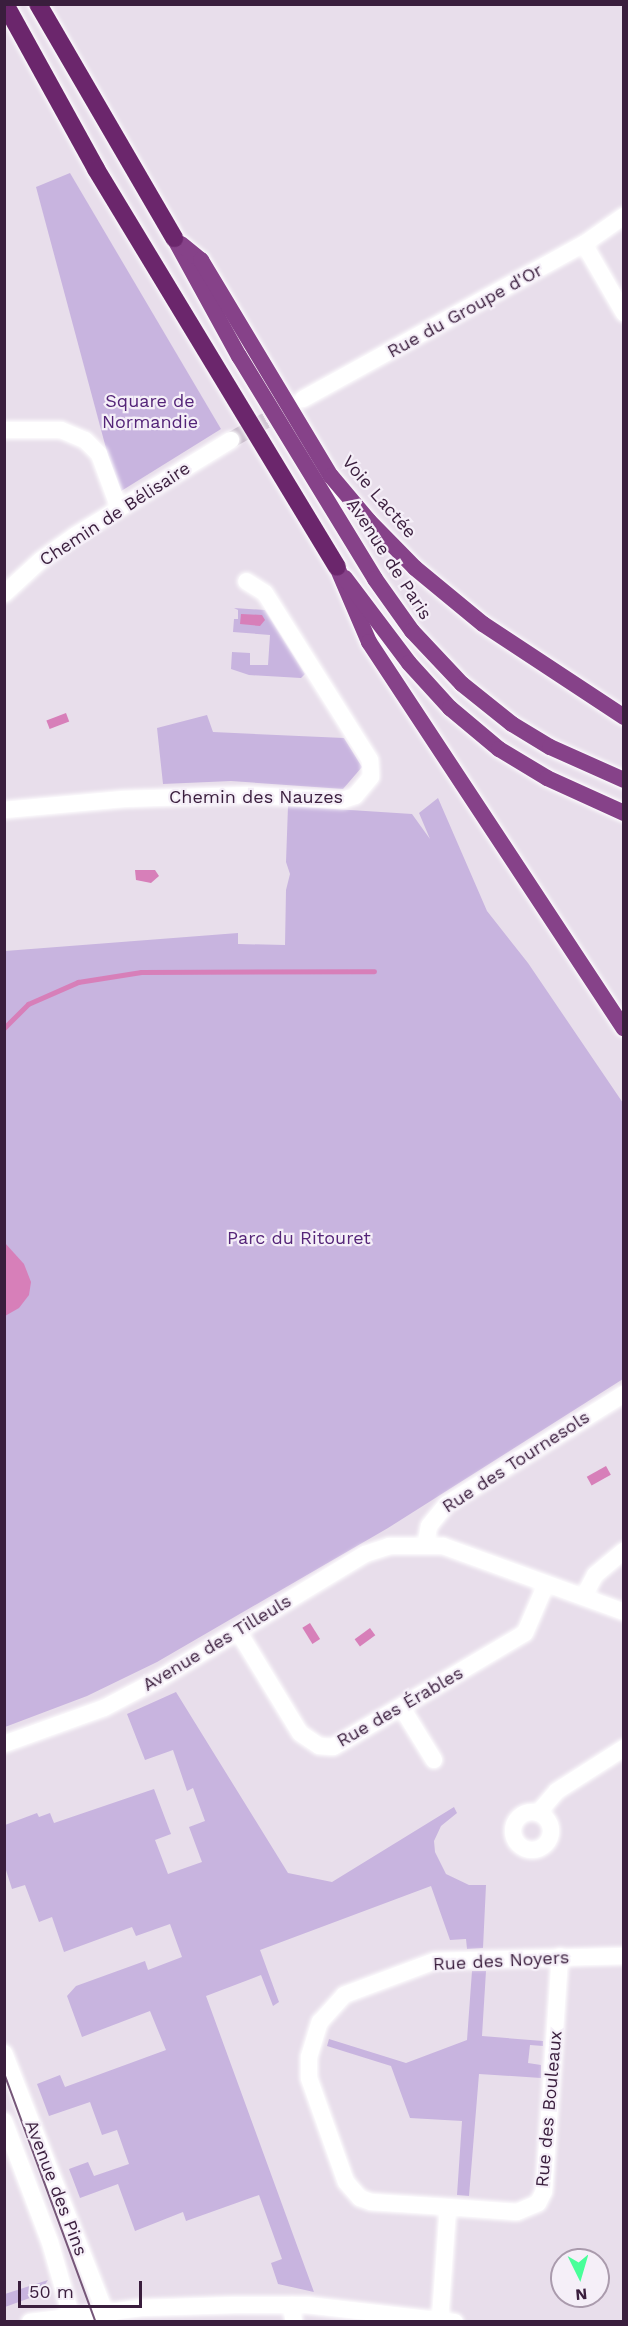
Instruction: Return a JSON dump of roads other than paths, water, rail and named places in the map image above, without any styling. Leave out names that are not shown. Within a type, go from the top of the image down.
[{"type":"highway","points":[[5,4],[96,169],[338,567],[409,663],[450,708],[499,749],[547,778],[624,813]]},
{"type":"highway","points":[[38,4],[174,238]]},
{"type":"highway","name":"Avenue de Paris","points":[[174,238],[327,500],[392,605],[443,666],[512,724],[550,747],[624,780]]},
{"type":"highway","name":"Voie Lactée","points":[[174,238],[201,260],[331,476],[369,520],[415,568],[474,617],[624,717]]},
{"type":"highway","points":[[338,567],[348,600],[369,642],[624,1028]]},
{"type":"street","name":"Rue du Groupe d'Or","points":[[303,399],[584,244],[624,216]]},
{"type":"street","points":[[584,244],[624,313]]},
{"type":"street","points":[[4,430],[61,430],[85,440],[99,454],[119,508]]},
{"type":"street","name":"Chemin de Bélisaire","points":[[4,594],[41,560],[119,508],[231,440]]},
{"type":"street","name":"Chemin des Nauzes","points":[[4,810],[123,799],[247,795],[343,800],[355,796],[371,777],[370,759],[265,593],[246,581]]},
{"type":"street","name":"Rue des Tournesols","points":[[426,1543],[429,1526],[447,1504],[624,1394]]},
{"type":"street","points":[[426,1543],[584,1596],[624,1612]]},
{"type":"street","name":"Avenue des Tilleuls","points":[[4,1744],[104,1708],[365,1554],[389,1546],[426,1543]]},
{"type":"street","points":[[584,1596],[595,1575],[624,1551]]},
{"type":"street","name":"Rue des Érables","points":[[238,1631],[300,1733],[314,1743],[333,1747],[348,1742],[525,1633],[546,1584]]},
{"type":"street","points":[[402,1708],[434,1760]]},
{"type":"street","points":[[538,1813],[557,1791],[624,1748]]},
{"type":"street","name":"Rue des Noyers","points":[[448,2207],[371,2202],[360,2198],[346,2182],[309,2078],[309,2057],[320,2022],[344,1995],[435,1961],[624,1956]]},
{"type":"street","name":"Rue des Bouleaux","points":[[448,2207],[517,2212],[530,2210],[544,2191],[560,1957]]},
{"type":"street","name":"Avenue des Pins","points":[[4,2053],[107,2317]]},
{"type":"street","name":"Avenue des Pins","points":[[4,2121],[50,2242],[72,2319]]},
{"type":"street","points":[[30,2322],[107,2317],[153,2308],[448,2320],[448,2207]]},
{"type":"waterway","points":[[4,1028],[28,1004],[78,982],[141,972],[374,971]]},
{"type":"tunnel","points":[[231,440],[288,408]]},
{"type":"tram line","points":[[4,2072],[96,2322]]},
{"type":"park label","name":"Square de Normandie","points":[[150,412]]},
{"type":"park label","name":"Parc du Ritouret","points":[[299,1238]]}]
